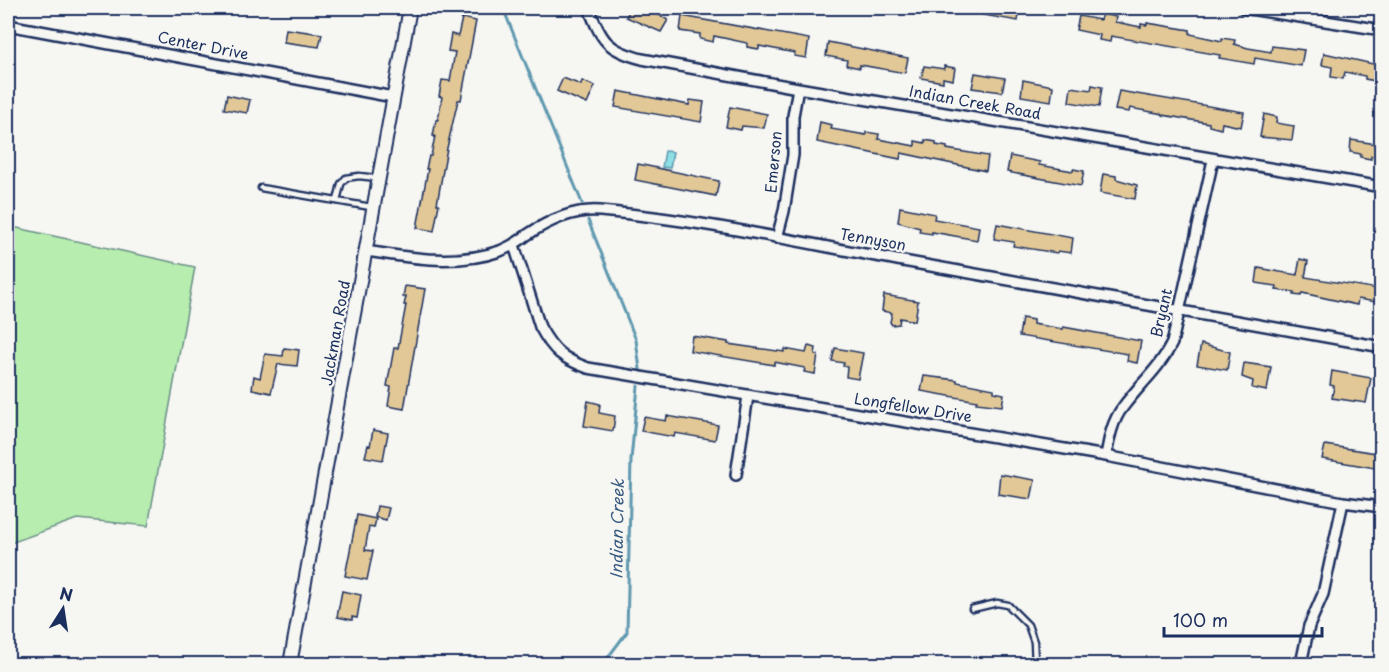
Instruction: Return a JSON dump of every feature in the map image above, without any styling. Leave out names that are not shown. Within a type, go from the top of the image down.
[{"type":"street","name":"Jackman Road","points":[[290,664],[410,8]]},
{"type":"street","name":"Indian Creek Road","points":[[589,8],[602,38],[624,55],[798,88],[1382,188]]},
{"type":"street","points":[[1243,8],[1382,30]]},
{"type":"street","name":"Center Drive","points":[[8,25],[393,97]]},
{"type":"street","name":"Emerson","points":[[777,238],[793,155],[793,116],[798,88]]},
{"type":"street","name":"Bryant","points":[[1106,456],[1109,437],[1121,408],[1161,362],[1172,343],[1213,160]]},
{"type":"street","name":"Tennyson","points":[[366,251],[431,260],[473,258],[514,245],[558,218],[578,212],[595,211],[649,216],[1382,347]]},
{"type":"street","name":"Longfellow Drive","points":[[514,245],[540,327],[556,352],[570,362],[588,368],[1106,456],[1343,502],[1382,507]]},
{"type":"street","points":[[736,475],[748,396]]},
{"type":"street","points":[[1301,664],[1309,626],[1323,594],[1343,502]]},
{"type":"lane","points":[[337,201],[341,184],[346,178],[352,176],[379,178]]},
{"type":"lane","points":[[261,188],[374,207]]},
{"type":"lane","points":[[972,609],[997,603],[1008,605],[1029,625],[1034,642],[1035,664]]},
{"type":"green space","points":[[8,226],[195,267],[148,526],[77,519],[8,544]]},
{"type":"water","points":[[665,151],[673,152],[670,168],[662,167]]},
{"type":"building","points":[[631,8],[652,8],[650,10],[668,20],[661,32],[626,17]]},
{"type":"building","points":[[985,8],[1020,8],[1018,21],[983,15]]},
{"type":"building","points":[[1102,14],[1116,17],[1115,22],[1141,27],[1141,24],[1147,25],[1147,23],[1190,30],[1190,34],[1222,41],[1222,38],[1235,40],[1234,44],[1248,48],[1271,52],[1272,46],[1304,50],[1301,66],[1255,58],[1254,64],[1219,58],[1220,55],[1111,36],[1110,42],[1099,40],[1100,35],[1076,30],[1079,16],[1100,20]]},
{"type":"building","points":[[682,16],[809,39],[806,58],[794,56],[795,53],[759,46],[759,49],[747,47],[747,43],[714,36],[713,42],[700,39],[700,34],[680,31]]},
{"type":"building","points":[[462,18],[476,21],[461,100],[458,100],[447,148],[434,231],[417,228],[428,169],[426,169],[429,156],[431,156],[442,97],[439,96],[442,80],[450,81],[455,52],[448,51],[451,34],[458,36]]},
{"type":"building","points":[[286,29],[322,34],[319,47],[284,42]]},
{"type":"building","points":[[828,42],[908,58],[905,73],[860,65],[860,68],[846,65],[847,60],[826,56]]},
{"type":"building","points":[[1324,53],[1382,66],[1382,82],[1345,72],[1343,79],[1331,77],[1332,67],[1322,65]]},
{"type":"building","points":[[924,66],[955,68],[953,80],[943,78],[943,82],[921,78]]},
{"type":"building","points":[[975,73],[1005,78],[1002,92],[972,88]]},
{"type":"building","points":[[563,78],[581,85],[582,81],[595,86],[587,104],[557,91]]},
{"type":"building","points":[[1023,80],[1053,86],[1051,101],[1021,96]]},
{"type":"building","points":[[1092,85],[1102,87],[1099,107],[1069,102],[1071,87],[1091,90]]},
{"type":"building","points":[[618,91],[689,105],[690,100],[704,102],[701,122],[615,107]]},
{"type":"building","points":[[1119,91],[1244,112],[1241,127],[1222,123],[1221,129],[1209,126],[1209,123],[1130,108],[1129,112],[1115,110]]},
{"type":"building","points":[[227,95],[250,100],[247,113],[224,109]]},
{"type":"building","points":[[730,107],[767,114],[764,128],[742,126],[741,130],[726,127]]},
{"type":"building","points":[[1264,114],[1277,117],[1276,123],[1294,126],[1292,140],[1260,137]]},
{"type":"building","points":[[820,122],[832,125],[831,129],[866,135],[866,132],[879,134],[878,139],[915,146],[915,141],[925,143],[925,140],[936,142],[936,145],[947,147],[947,149],[988,156],[986,171],[901,153],[900,159],[817,142]]},
{"type":"building","points":[[1351,140],[1382,145],[1382,158],[1360,157],[1361,154],[1350,152]]},
{"type":"building","points":[[1010,156],[1040,162],[1039,165],[1084,171],[1081,186],[1007,172]]},
{"type":"building","points":[[638,164],[719,181],[716,196],[635,180]]},
{"type":"building","points":[[1103,174],[1116,176],[1116,179],[1137,185],[1135,199],[1100,193]]},
{"type":"building","points":[[900,207],[935,214],[934,219],[979,227],[977,240],[919,232],[920,228],[898,222]]},
{"type":"building","points":[[997,224],[1073,238],[1071,253],[1013,246],[1014,242],[994,239]]},
{"type":"building","points":[[1300,259],[1308,261],[1305,277],[1378,289],[1376,302],[1358,299],[1357,305],[1302,293],[1301,296],[1294,295],[1294,292],[1276,290],[1277,286],[1256,283],[1258,268],[1297,275]]},
{"type":"building","points":[[405,286],[425,289],[404,409],[388,406],[391,387],[387,386],[394,348],[398,348],[406,305],[404,305],[406,297],[403,297]]},
{"type":"building","points":[[884,295],[918,301],[915,321],[900,318],[899,324],[892,325],[890,322],[892,313],[882,311]]},
{"type":"building","points":[[1022,318],[1033,320],[1033,324],[1141,341],[1137,363],[1127,361],[1128,354],[1019,336]]},
{"type":"building","points":[[692,336],[784,352],[785,349],[806,353],[808,346],[816,348],[815,354],[818,355],[815,374],[804,372],[805,368],[774,362],[774,365],[690,351]]},
{"type":"building","points":[[1201,344],[1230,352],[1227,370],[1197,365]]},
{"type":"building","points":[[284,348],[299,350],[297,366],[278,364],[271,393],[252,389],[254,376],[260,378],[265,354],[283,356]]},
{"type":"building","points":[[835,348],[863,353],[858,379],[846,377],[847,367],[843,366],[844,363],[832,361]]},
{"type":"building","points":[[1244,363],[1271,367],[1267,391],[1252,388],[1253,381],[1242,377]]},
{"type":"building","points":[[1332,371],[1371,378],[1366,403],[1332,398],[1334,386],[1330,385]]},
{"type":"building","points":[[924,376],[957,380],[957,382],[994,389],[994,392],[1004,394],[1002,406],[921,391]]},
{"type":"building","points":[[588,401],[600,404],[599,413],[615,416],[613,431],[584,426]]},
{"type":"building","points":[[667,416],[718,425],[715,440],[675,433],[674,437],[641,431],[644,417],[666,421]]},
{"type":"building","points":[[373,430],[388,433],[383,460],[365,457]]},
{"type":"building","points":[[1325,445],[1382,454],[1382,469],[1322,459]]},
{"type":"building","points":[[1000,474],[1035,480],[1031,499],[998,494]]},
{"type":"building","points":[[377,506],[389,508],[386,520],[375,517]]},
{"type":"building","points":[[357,515],[376,519],[374,528],[369,527],[365,550],[373,551],[367,580],[345,576]]},
{"type":"building","points":[[342,591],[361,595],[357,618],[352,617],[352,620],[337,617]]},
{"type":"waterway","name":"Indian Creek","points":[[503,8],[582,203]]},
{"type":"waterway","name":"Indian Creek","points":[[588,220],[636,340],[640,369]]},
{"type":"waterway","name":"Indian Creek","points":[[603,664],[627,632],[631,460],[638,386]]}]
